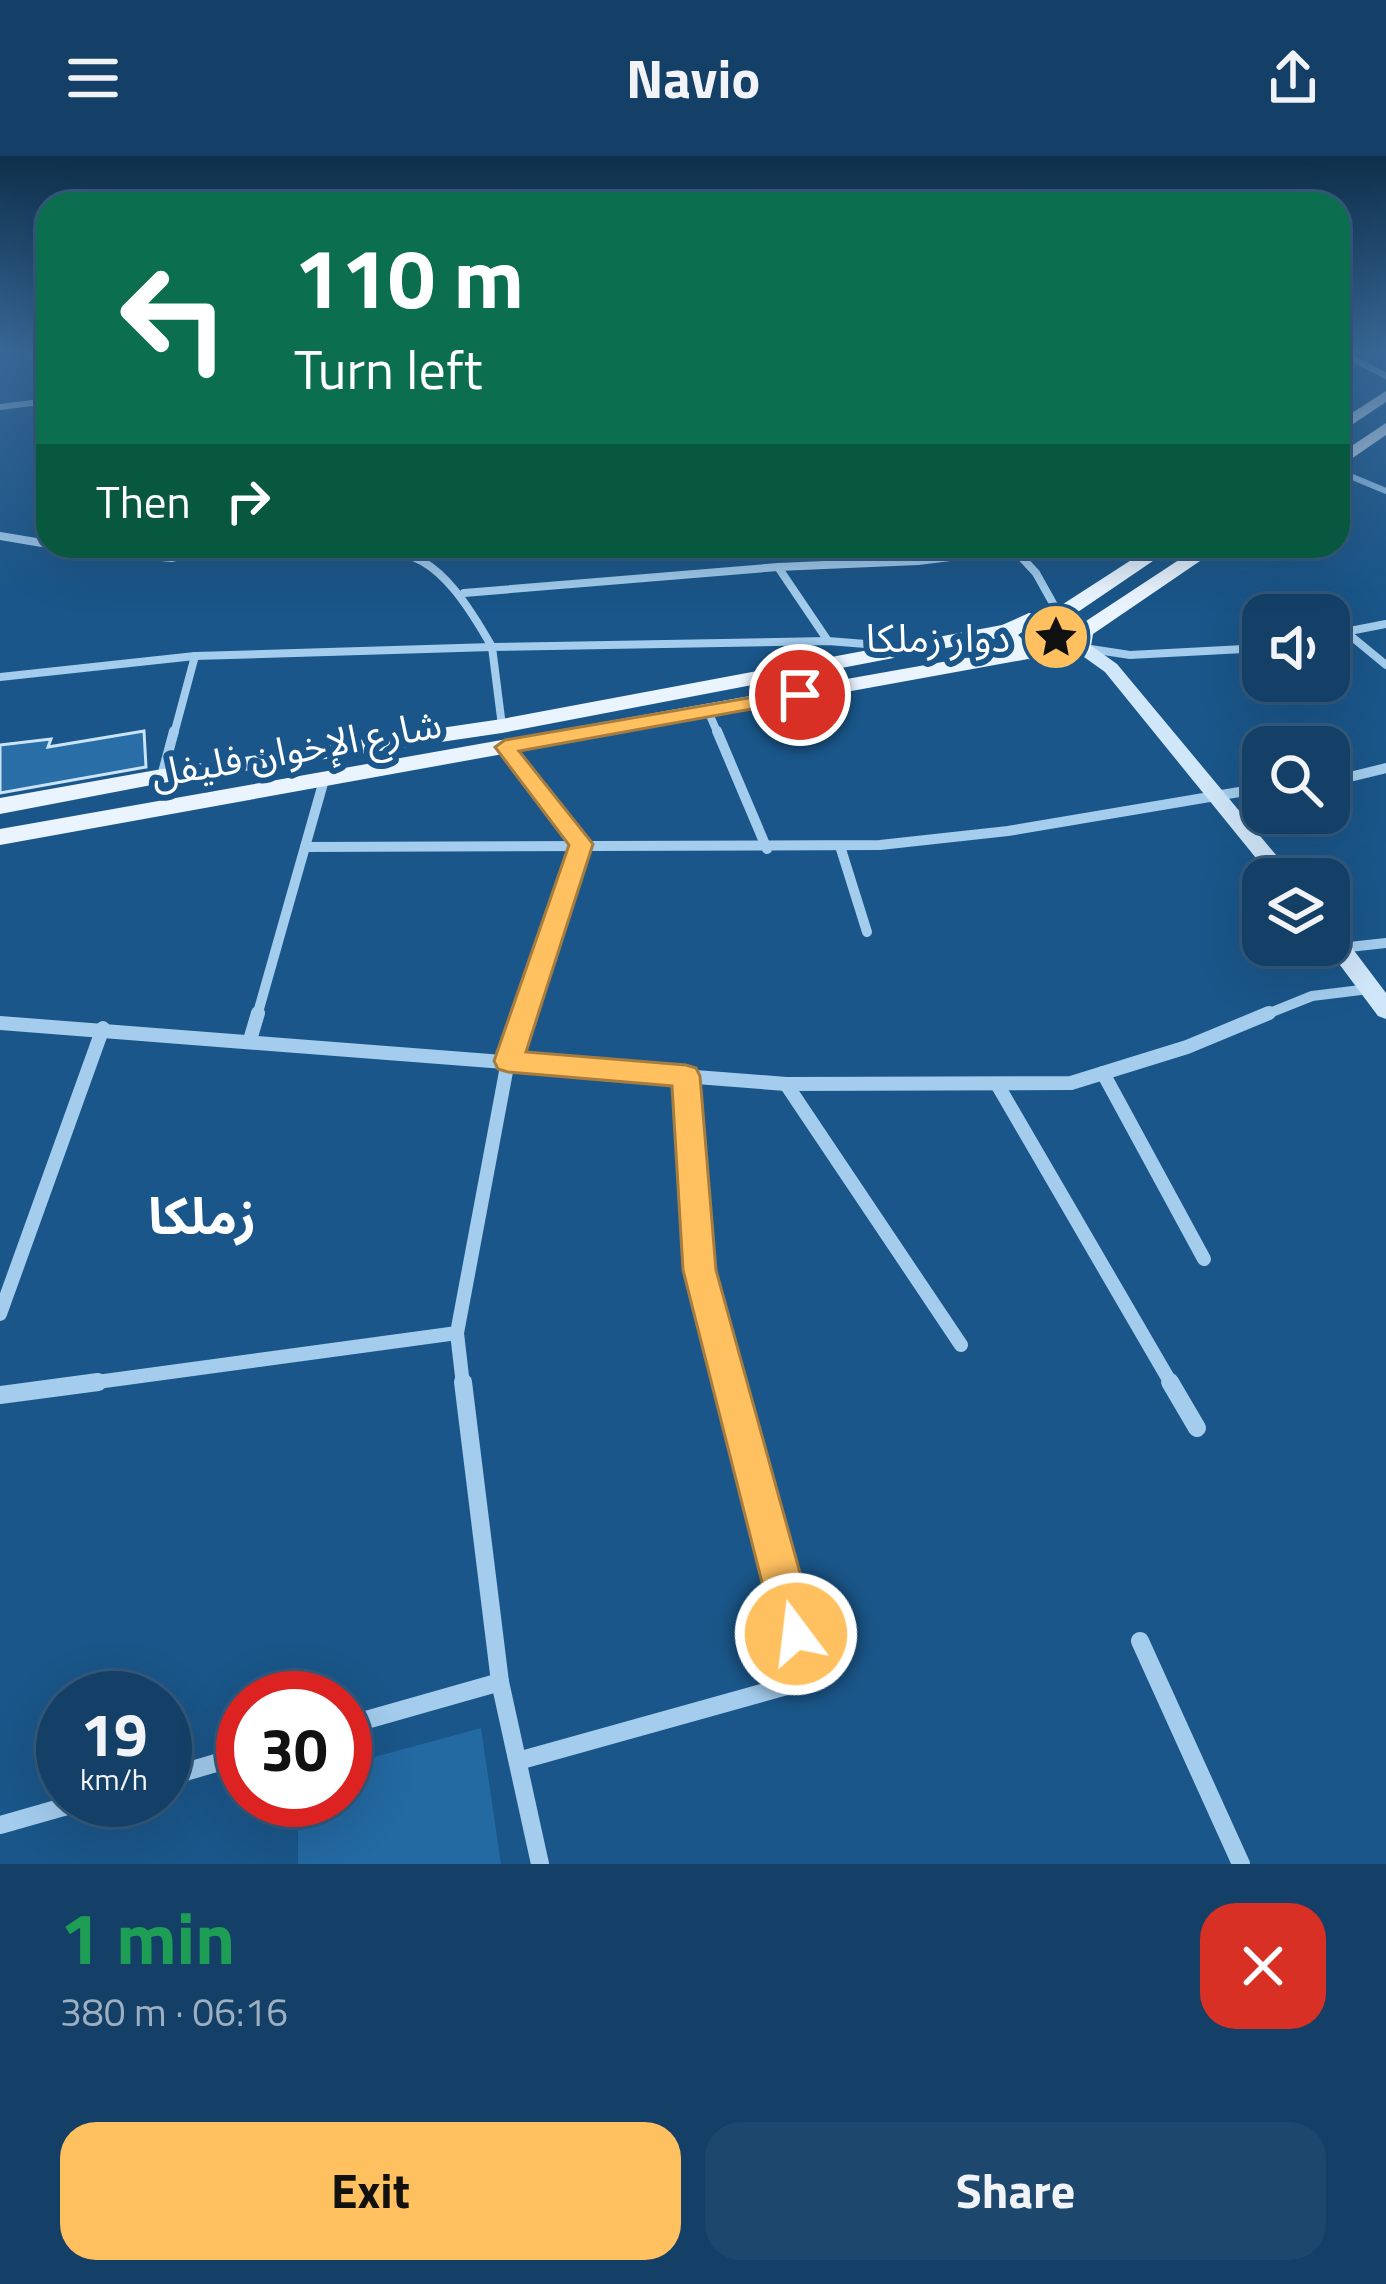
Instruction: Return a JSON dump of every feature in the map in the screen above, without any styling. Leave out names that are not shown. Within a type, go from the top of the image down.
[{"type":"main road","points":[[1350,457],[1383,431]]},
{"type":"main road","points":[[1148,558],[1056,618],[1082,640],[1196,558]]},
{"type":"main road","name":"شارع الإخوان فليفل","points":[[0,837],[324,780],[504,736],[1008,630],[1019,621],[1056,618]]},
{"type":"main road","points":[[1008,630],[1011,643],[1029,653]]},
{"type":"main road","name":"شارع الإخوان فليفل","points":[[0,806],[162,776],[708,711],[1029,653],[1061,657],[1082,640]]},
{"type":"street","points":[[1350,473],[1386,491]]},
{"type":"street","points":[[0,536],[36,542]]},
{"type":"street","points":[[423,558],[439,566],[464,593],[492,647],[504,736],[581,844]]},
{"type":"street","points":[[464,593],[778,566],[940,558]]},
{"type":"street","points":[[1022,558],[1036,573],[1056,618]]},
{"type":"street","points":[[778,566],[828,641]]},
{"type":"street","points":[[1350,631],[1386,624]]},
{"type":"street","points":[[1350,635],[1386,664]]},
{"type":"street","points":[[1082,640],[1130,655],[1242,649]]},
{"type":"street","points":[[1082,640],[1111,668],[1268,858]]},
{"type":"street","points":[[0,677],[195,656],[828,641],[915,647]]},
{"type":"street","points":[[162,776],[195,656]]},
{"type":"street","points":[[708,711],[767,849]]},
{"type":"street","points":[[1350,777],[1386,768]]},
{"type":"street","points":[[250,1040],[324,780]]},
{"type":"street","points":[[304,848],[840,847],[1054,826],[1242,790]]},
{"type":"street","points":[[540,1864],[500,1682],[457,1333],[508,1061],[581,844]]},
{"type":"street","points":[[840,847],[867,932]]},
{"type":"street","points":[[1350,942],[1386,943]]},
{"type":"street","points":[[1350,962],[1386,1010]]},
{"type":"street","points":[[0,1023],[785,1084],[1071,1083],[1187,1047],[1312,996],[1369,989]]},
{"type":"street","points":[[0,1314],[103,1028]]},
{"type":"street","points":[[1102,1073],[1204,1259]]},
{"type":"street","points":[[518,1761],[808,1680],[700,1270],[686,1076]]},
{"type":"street","points":[[785,1084],[961,1345]]},
{"type":"street","points":[[998,1084],[1197,1428]]},
{"type":"street","points":[[0,1395],[457,1333]]},
{"type":"street","points":[[1140,1641],[1241,1864]]},
{"type":"street","points":[[372,1718],[500,1682]]},
{"type":"street","points":[[0,1825],[36,1815]]},
{"type":"shaded area","points":[[481,1728],[501,1864],[298,1864],[298,1827],[372,1827],[372,1758]]},
{"type":"building","points":[[144,731],[146,767],[0,793],[0,745],[51,739],[48,747]]},
{"type":"place","name":"دوار زملكا","points":[[1056,637]]},
{"type":"district","name":"زملكا","points":[[202,1215]]},
{"type":"route","points":[[796,1634],[700,1270],[686,1076],[508,1061],[581,844],[505,747],[800,695]]}]
